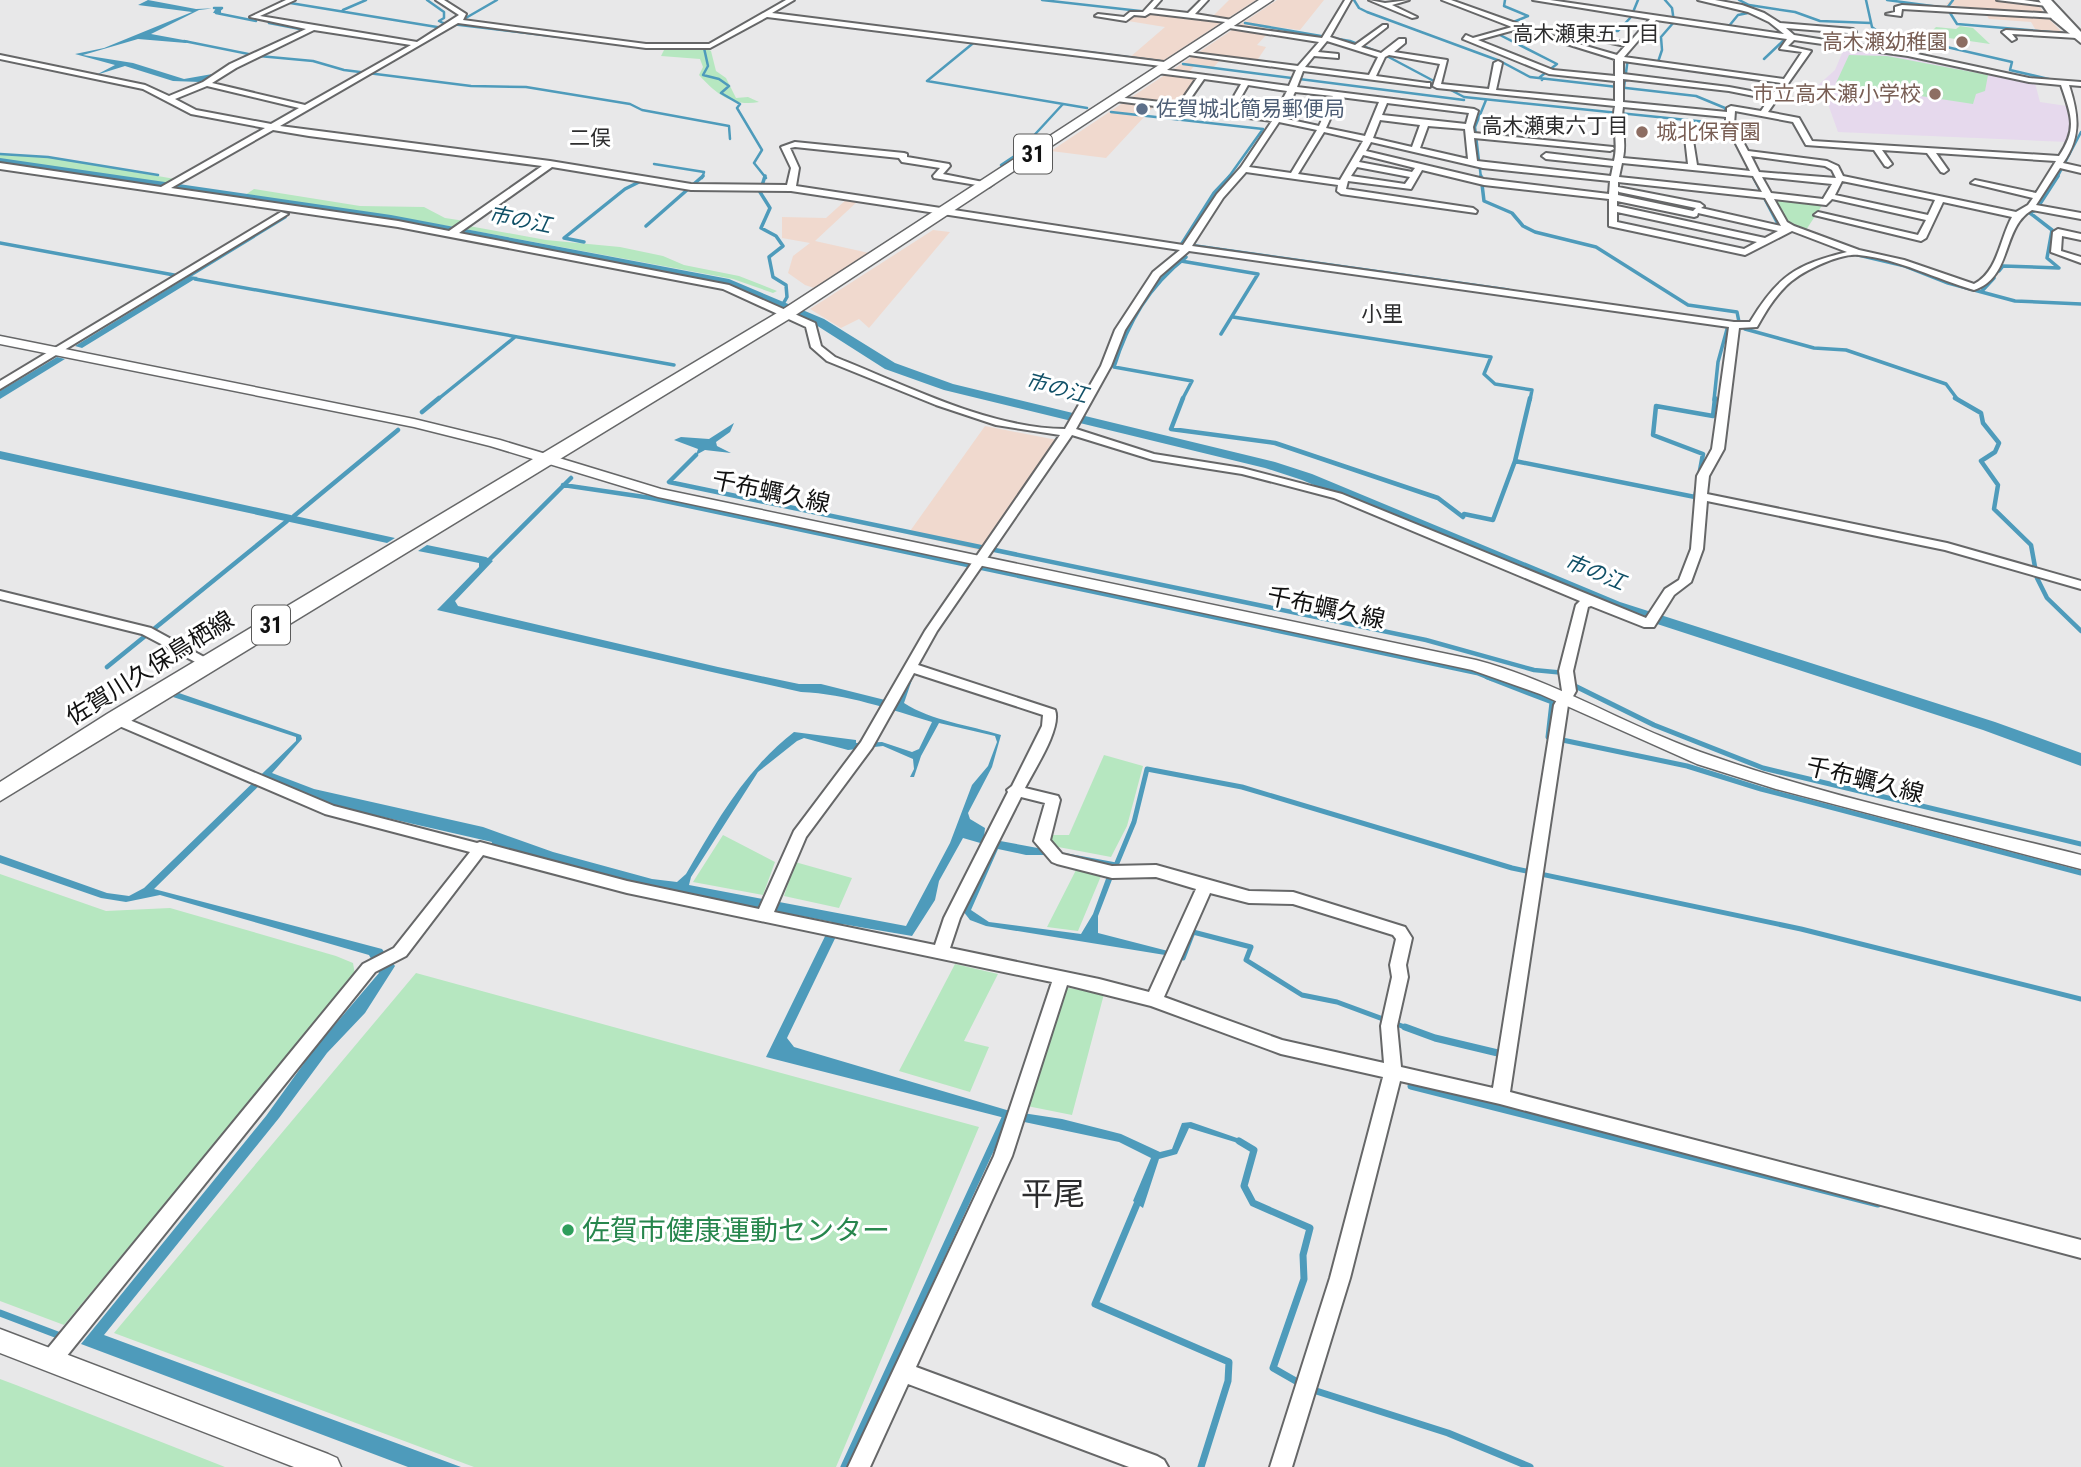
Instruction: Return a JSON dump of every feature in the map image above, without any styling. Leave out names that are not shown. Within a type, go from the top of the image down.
[{"type":"highway","points":[[2049,1],[2056,16],[2080,35]]},
{"type":"highway","points":[[2049,1],[2080,35]]},
{"type":"main road","name":"31","points":[[544,459],[793,309],[948,211],[1267,0]]},
{"type":"main road","name":"佐賀川久保鳥栖線","points":[[0,793],[116,719],[544,459]]},
{"type":"street","points":[[163,189],[456,23],[464,15],[439,0]]},
{"type":"street","points":[[456,23],[646,46],[703,46],[716,44],[791,0]]},
{"type":"street","points":[[1147,12],[1158,0]]},
{"type":"street","points":[[1189,16],[1205,0]]},
{"type":"street","points":[[764,916],[775,897],[786,860],[799,835],[866,745],[931,631],[1073,422],[1106,366],[1120,330],[1156,274],[1181,251],[1220,196],[1244,169],[1277,119],[1303,70],[1301,67],[1325,37],[1348,0]]},
{"type":"street","points":[[1372,0],[1414,17]]},
{"type":"street","points":[[1384,5],[1406,0]]},
{"type":"street","points":[[1445,0],[1517,26],[1624,59],[1728,68],[1784,81]]},
{"type":"street","points":[[1536,0],[1908,54],[2029,80],[2081,84]]},
{"type":"street","points":[[1701,0],[1735,2],[1781,25],[1792,37]]},
{"type":"street","points":[[1834,10],[1835,0],[1854,2]]},
{"type":"street","points":[[2000,0],[2049,1]]},
{"type":"street","points":[[288,1],[253,17],[418,44]]},
{"type":"street","points":[[1599,9],[1604,2],[1610,1]]},
{"type":"street","points":[[1700,24],[1717,2]]},
{"type":"street","points":[[1889,14],[1899,15],[1897,8],[1902,7],[1920,11],[1948,5],[2056,16]]},
{"type":"street","points":[[1982,10],[1987,19],[1999,20]]},
{"type":"street","points":[[1098,16],[1126,19],[1132,13],[1147,12],[1189,16],[1325,37],[1385,54],[1444,62]]},
{"type":"street","points":[[768,15],[977,40],[1246,83],[1295,83],[1337,95],[1474,111],[1473,163]]},
{"type":"street","points":[[1655,18],[1630,45],[1624,59],[1618,110],[1622,145],[1613,193],[1612,224],[1745,252],[1788,229]]},
{"type":"street","points":[[1781,25],[1850,31],[1852,32],[1847,45]]},
{"type":"street","points":[[1360,45],[1385,26]]},
{"type":"street","points":[[1466,37],[1472,40],[1517,26]]},
{"type":"street","points":[[170,99],[206,84],[256,55],[313,28]]},
{"type":"street","points":[[2012,39],[2006,32],[2080,35]]},
{"type":"street","points":[[1587,37],[1630,45]]},
{"type":"street","points":[[1763,114],[1807,51],[1783,47],[1792,37]]},
{"type":"street","points":[[1888,40],[1921,41],[1908,54]]},
{"type":"street","points":[[1371,78],[1385,54],[1402,41]]},
{"type":"street","points":[[1476,43],[1550,71],[1621,81],[1729,89],[1774,98]]},
{"type":"street","points":[[1450,51],[1437,86],[1492,92],[1557,94],[1618,110],[1674,105],[1727,115]]},
{"type":"street","points":[[1186,54],[1427,85]]},
{"type":"street","points":[[1312,54],[1335,56]]},
{"type":"street","points":[[1950,62],[1959,54]]},
{"type":"street","points":[[0,57],[145,87],[194,112],[272,127],[550,164],[688,187],[791,188],[948,211],[1181,251],[1730,325],[1753,325],[1772,292],[1796,271],[1816,262],[1853,253]]},
{"type":"street","points":[[1492,92],[1498,63]]},
{"type":"street","points":[[1181,107],[1202,77]]},
{"type":"street","points":[[1228,113],[1246,83]]},
{"type":"street","points":[[2035,207],[2037,196],[2068,161],[2077,120],[2064,83]]},
{"type":"street","points":[[206,84],[307,108]]},
{"type":"street","points":[[1293,176],[1321,130],[1337,95]]},
{"type":"street","points":[[1116,99],[1277,119],[1483,165],[1545,172],[1613,193],[1687,224],[1765,241]]},
{"type":"street","points":[[1384,100],[1368,140],[1341,191],[1473,211]]},
{"type":"street","points":[[2070,102],[2081,103]]},
{"type":"street","points":[[1788,229],[1765,196],[1746,153],[1731,134],[1727,115],[1731,108],[1797,120],[1809,143],[2068,161],[2081,170]]},
{"type":"street","points":[[1377,117],[1425,123],[1547,151],[1619,162],[1839,180],[2017,215],[2035,207],[2076,215],[2068,232]]},
{"type":"street","points":[[1415,150],[1425,123]]},
{"type":"street","points":[[1693,167],[1687,131],[1731,134]]},
{"type":"street","points":[[1819,143],[1827,155]]},
{"type":"street","points":[[791,188],[795,167],[785,147],[795,144],[904,156],[902,159],[946,166],[937,176],[989,184]]},
{"type":"street","points":[[1877,147],[1888,164]]},
{"type":"street","points":[[1547,151],[1610,149]]},
{"type":"street","points":[[1928,150],[1944,170]]},
{"type":"street","points":[[1542,189],[1547,151]]},
{"type":"street","points":[[1361,152],[1415,169]]},
{"type":"street","points":[[1746,153],[1827,164],[1835,168],[1839,180]]},
{"type":"street","points":[[1244,169],[1408,187],[1415,169],[1433,154]]},
{"type":"street","points":[[451,234],[550,164]]},
{"type":"street","points":[[1354,164],[1415,169],[1542,189],[1613,193],[1711,190],[1827,199],[1930,218]]},
{"type":"street","points":[[0,166],[451,234],[726,287],[793,309],[811,325],[816,346],[849,368],[974,416],[1041,430],[1073,422],[1153,457],[1242,471],[1338,496],[1590,601],[1652,618],[1669,592],[1685,582],[1697,549],[1703,476],[1718,449],[1730,325]]},
{"type":"street","points":[[1806,234],[1839,180]]},
{"type":"street","points":[[1975,183],[2037,196]]},
{"type":"street","points":[[1677,238],[1711,190]]},
{"type":"street","points":[[1613,193],[1788,229],[1853,253],[1901,262],[1949,281],[1974,287],[1981,285],[2001,255],[2017,215]]},
{"type":"street","points":[[1818,215],[1921,238],[1940,199]]},
{"type":"street","points":[[0,386],[284,214]]},
{"type":"street","points":[[2081,237],[2068,232],[2058,232],[2056,252],[2081,260]]},
{"type":"street","name":"千布蠣久線","points":[[0,340],[414,423],[658,493],[1476,665],[1567,699],[1703,760],[2081,862]]},
{"type":"street","points":[[1702,496],[1947,547],[2081,584]]},
{"type":"street","points":[[0,595],[150,633],[208,663]]},
{"type":"street","points":[[1500,1097],[1555,739],[1561,705],[1567,699],[1569,691],[1566,673],[1582,605],[1590,601]]},
{"type":"street","points":[[912,668],[1050,713],[1049,726],[1014,790],[952,918],[941,951]]},
{"type":"street","points":[[116,719],[330,810],[627,887],[941,951],[1154,1000],[1281,1047],[1500,1097],[2081,1249]]},
{"type":"street","points":[[1014,790],[1053,800],[1042,841],[1049,851],[1112,872],[1156,871],[1205,887],[1249,897],[1293,898],[1399,931],[1404,938],[1398,965],[1400,977],[1390,1020],[1393,1073],[1340,1278],[1281,1467]]},
{"type":"street","points":[[56,1355],[372,966],[393,956],[409,942],[474,859],[480,847]]},
{"type":"street","points":[[1154,1000],[1205,887]]},
{"type":"street","points":[[859,1467],[1018,1116],[1061,978]]},
{"type":"street","points":[[0,1341],[56,1355],[328,1467]]},
{"type":"street","points":[[902,1373],[1157,1467]]},
{"type":"shaded area","points":[[1229,0],[1256,0],[1161,62],[1129,58],[1165,27],[1128,21],[1135,14],[1144,11],[1210,19]]},
{"type":"shaded area","points":[[1277,0],[1324,0],[1300,30],[1267,26],[1262,32],[1268,33],[1257,45],[1266,47],[1254,65],[1220,60],[1212,69],[1194,66],[1187,75],[1200,77],[1179,106],[1157,103],[1106,158],[1051,151]]},
{"type":"shaded area","points":[[1951,0],[2035,0],[2064,34],[2037,32],[2031,22],[1989,19],[1983,10],[1946,4]]},
{"type":"shaded area","name":"市立高木瀬小学校","points":[[1843,51],[1885,53],[2035,83],[2040,102],[2067,106],[2072,118],[2067,142],[1838,132],[1828,104],[1833,90],[1816,87],[1835,70]]},
{"type":"shaded area","points":[[847,199],[859,200],[815,241],[869,253],[814,288],[805,285],[788,273],[793,256],[810,243],[782,238],[782,217],[826,218]]},
{"type":"shaded area","points":[[933,230],[950,232],[869,328],[859,319],[841,328],[810,309]]},
{"type":"shaded area","points":[[985,426],[1057,440],[982,551],[908,534]]},
{"type":"green space","points":[[1960,26],[1973,28],[1990,44],[1928,35],[1936,27],[1956,29]]},
{"type":"green space","points":[[703,47],[711,51],[716,71],[726,78],[736,98],[748,97],[759,102],[733,101],[712,88],[699,75],[703,67],[700,59],[661,56],[665,48]]},
{"type":"green space","points":[[1849,55],[1887,56],[1988,75],[1985,91],[1976,94],[1973,104],[1836,83]]},
{"type":"green space","points":[[0,154],[48,157],[175,179],[167,183],[0,159]]},
{"type":"green space","points":[[254,189],[360,206],[424,207],[445,218],[465,221],[455,227],[245,195]]},
{"type":"green space","points":[[1771,197],[1823,204],[1806,230],[1789,224]]},
{"type":"green space","points":[[469,226],[546,240],[620,247],[663,256],[684,265],[739,276],[777,291],[773,293],[733,279],[464,229]]},
{"type":"green space","points":[[1104,755],[1143,766],[1127,826],[1111,857],[1053,846],[1049,835],[1069,835]]},
{"type":"green space","points":[[723,835],[775,862],[763,895],[693,882]]},
{"type":"green space","points":[[795,862],[852,878],[839,908],[784,896]]},
{"type":"green space","points":[[1076,870],[1101,876],[1078,931],[1047,927]]},
{"type":"green space","points":[[0,874],[106,911],[170,908],[336,956],[353,963],[355,975],[64,1325],[0,1301]]},
{"type":"green space","points":[[955,964],[998,974],[964,1041],[989,1047],[970,1092],[899,1071]]},
{"type":"green space","name":"佐賀市健康運動センター","points":[[416,973],[979,1127],[836,1467],[474,1467],[114,1333]]},
{"type":"green space","points":[[1063,987],[1104,994],[1072,1115],[1027,1106]]},
{"type":"green space","points":[[0,1379],[16,1385],[225,1467],[0,1467]]},
{"type":"water","points":[[148,0],[196,9],[213,8],[199,10],[151,34],[189,41],[186,43],[138,39],[83,55],[133,63],[184,79],[218,73],[200,82],[173,81],[125,66],[96,75],[115,65],[75,54],[104,48],[192,12],[138,5]]},
{"type":"water","points":[[216,8],[221,8],[221,13],[213,13]]},
{"type":"water","points":[[189,276],[198,277],[82,348],[75,346]]},
{"type":"water","points":[[57,357],[65,359],[0,399],[0,391]]},
{"type":"water","points":[[734,423],[730,432],[716,442],[717,446],[731,453],[705,450],[696,455],[698,449],[674,440],[681,437],[709,439]]},
{"type":"water","points":[[0,451],[395,538],[387,543],[0,459]]},
{"type":"water","points":[[427,545],[486,557],[493,561],[455,601],[458,606],[718,667],[799,684],[821,684],[893,702],[914,674],[904,703],[939,718],[1001,735],[992,767],[968,813],[970,819],[985,828],[984,838],[1119,863],[1116,868],[1067,855],[1026,855],[998,849],[971,910],[989,922],[1081,934],[1093,914],[1107,876],[1113,877],[1098,916],[1098,933],[1168,951],[1165,955],[986,926],[970,920],[963,911],[994,847],[963,838],[939,881],[935,900],[912,936],[842,924],[787,1038],[794,1047],[1010,1111],[1062,1119],[1121,1134],[1160,1152],[1172,1149],[1182,1123],[1191,1122],[1240,1139],[1238,1143],[1189,1128],[1177,1154],[1159,1159],[1143,1208],[1133,1201],[1151,1158],[1119,1142],[1005,1118],[766,1057],[832,922],[647,886],[491,845],[492,842],[339,807],[267,778],[154,889],[382,949],[395,966],[365,1013],[327,1053],[279,1118],[104,1335],[461,1467],[408,1467],[81,1344],[266,1116],[315,1048],[379,973],[369,955],[160,895],[126,902],[101,898],[0,863],[0,855],[107,893],[129,896],[144,888],[296,741],[296,737],[173,697],[179,693],[301,735],[302,739],[272,773],[314,789],[483,827],[553,852],[652,879],[677,882],[686,874],[746,780],[794,732],[856,740],[856,743],[882,742],[912,752],[919,749],[932,722],[852,699],[801,692],[437,610],[479,567],[479,563],[418,551]],"holes":[[[939,723],[995,736],[997,742],[988,766],[972,785],[950,843],[906,926],[689,885],[691,877],[758,772],[797,741],[804,738],[848,750],[883,746],[913,759],[914,769],[910,777],[914,777],[921,756]]]},
{"type":"waterway","points":[[343,10],[366,0]]},
{"type":"waterway","points":[[427,0],[444,12],[444,18],[439,21],[443,23],[577,39]]},
{"type":"waterway","points":[[464,19],[497,0]]},
{"type":"waterway","points":[[1042,0],[1149,12]]},
{"type":"waterway","points":[[1354,0],[1359,8],[1367,12],[1500,61],[1530,77],[1541,78]]},
{"type":"waterway","points":[[1505,0],[1504,6],[1528,16],[1511,23],[1515,24]]},
{"type":"waterway","points":[[1566,39],[1577,28],[1618,31],[1631,17],[1638,0]]},
{"type":"waterway","points":[[1652,61],[1658,62],[1662,50],[1661,37],[1674,22],[1672,8],[1665,0]]},
{"type":"waterway","points":[[1739,0],[1749,5]]},
{"type":"waterway","points":[[1866,0],[1872,27],[1877,31],[2012,62],[2010,70],[2057,81]]},
{"type":"waterway","points":[[1887,0],[1947,8]]},
{"type":"waterway","points":[[1947,8],[1953,0]]},
{"type":"waterway","points":[[284,2],[443,28]]},
{"type":"waterway","points":[[1749,5],[1795,12],[1820,21],[1871,23]]},
{"type":"waterway","points":[[1749,5],[1745,9],[1748,13],[1738,15],[1729,26],[1744,33],[1785,39],[1764,59]]},
{"type":"waterway","points":[[214,8],[222,8],[216,13],[256,21]]},
{"type":"waterway","points":[[1947,8],[1957,24],[2062,33]]},
{"type":"waterway","points":[[269,23],[305,30],[299,34]]},
{"type":"waterway","points":[[1245,23],[1350,41],[1383,54],[1464,97],[1726,124]]},
{"type":"waterway","points":[[1499,32],[1496,33],[1557,64],[1541,78]]},
{"type":"waterway","points":[[972,38],[1160,61]]},
{"type":"waterway","points":[[587,39],[618,44]]},
{"type":"waterway","points":[[977,40],[927,81],[1087,108]]},
{"type":"waterway","points":[[184,41],[259,56],[313,61],[344,70],[471,86],[526,87],[630,104],[642,110],[729,126],[730,139]]},
{"type":"waterway","points":[[694,48],[704,48],[708,66],[703,75],[719,79],[729,86],[721,93],[740,104],[737,108],[762,150],[754,163],[765,177]]},
{"type":"waterway","points":[[1624,87],[1628,58]]},
{"type":"waterway","points":[[1183,64],[1464,100]]},
{"type":"waterway","points":[[1541,78],[1696,96],[1725,108],[1726,116]]},
{"type":"waterway","points":[[1481,178],[1475,127],[1486,100]]},
{"type":"waterway","points":[[1001,165],[1016,155],[1062,105]]},
{"type":"waterway","points":[[1111,112],[1263,129],[1228,178]]},
{"type":"waterway","points":[[1730,132],[1754,178]]},
{"type":"waterway","points":[[2057,178],[2081,132]]},
{"type":"waterway","points":[[0,154],[48,157],[158,175]]},
{"type":"waterway","name":"市の江","points":[[0,161],[391,218],[729,283],[820,322],[890,366],[949,387],[1270,465],[1307,477],[1614,605],[1989,726],[2081,760]]},
{"type":"waterway","points":[[654,164],[704,172],[703,176]]},
{"type":"waterway","points":[[646,226],[703,176]]},
{"type":"waterway","points":[[1181,261],[1186,257],[1176,253],[1214,193],[1230,176]]},
{"type":"waterway","points":[[1481,176],[1484,201],[1512,213],[1523,226],[1535,232],[1596,247],[1688,305],[1737,312],[1739,322],[1733,322]]},
{"type":"waterway","points":[[1753,176],[1777,222],[1785,228]]},
{"type":"waterway","points":[[1999,271],[2003,266],[2059,268],[2047,258],[2052,230],[2030,213],[2036,210],[2058,176]]},
{"type":"waterway","points":[[765,177],[760,192],[770,208],[761,228],[776,236],[783,246],[769,257],[773,277],[786,285],[787,297],[783,304]]},
{"type":"waterway","points":[[584,242],[564,238],[625,189],[639,182],[635,179]]},
{"type":"waterway","points":[[189,276],[285,217]]},
{"type":"waterway","points":[[0,243],[174,275]]},
{"type":"waterway","points":[[1196,246],[1508,290]]},
{"type":"waterway","points":[[1854,254],[1905,266],[1948,283],[2015,301],[2081,304]]},
{"type":"waterway","points":[[1181,261],[1258,274],[1221,334]]},
{"type":"waterway","points":[[1181,261],[1161,280],[1141,306],[1114,367],[1192,381],[1183,398]]},
{"type":"waterway","points":[[1982,291],[1994,278]]},
{"type":"waterway","points":[[195,279],[674,365]]},
{"type":"waterway","points":[[1233,317],[1491,357],[1484,374],[1495,384],[1532,390],[1530,400]]},
{"type":"waterway","points":[[1714,400],[1718,362],[1729,322]]},
{"type":"waterway","points":[[1745,329],[1814,348],[1846,350],[1946,384],[1958,400]]},
{"type":"waterway","points":[[437,400],[515,337]]},
{"type":"waterway","points":[[422,412],[439,398]]},
{"type":"waterway","points":[[1183,398],[1171,429],[1275,443],[1438,498],[1463,517]]},
{"type":"waterway","points":[[1515,461],[1530,398]]},
{"type":"waterway","points":[[1699,476],[1703,454],[1653,435],[1656,406],[1713,416],[1715,398]]},
{"type":"waterway","points":[[1958,400],[1981,413],[1983,423],[1999,443],[1995,452],[1981,461],[1998,485],[1994,509],[2031,545],[2037,578],[2047,598],[2081,631]]},
{"type":"waterway","points":[[294,516],[398,430]]},
{"type":"waterway","points":[[696,455],[669,482],[1426,640],[1534,670],[1565,673]]},
{"type":"waterway","points":[[1464,514],[1493,520],[1515,461]]},
{"type":"waterway","points":[[1515,461],[1695,497],[1696,492]]},
{"type":"waterway","points":[[564,485],[571,478]]},
{"type":"waterway","points":[[490,559],[564,485]]},
{"type":"waterway","points":[[564,485],[651,498],[1487,677]]},
{"type":"waterway","points":[[107,667],[287,521]]},
{"type":"waterway","points":[[1487,677],[1552,702],[1548,737],[1687,766],[1761,789],[2081,873]]},
{"type":"waterway","points":[[1487,677],[1492,679]]},
{"type":"waterway","points":[[1573,685],[1654,725],[1763,768],[2081,844]]},
{"type":"waterway","points":[[1117,863],[1134,822],[1147,769],[1242,787],[1512,868],[1801,929],[2081,999]]},
{"type":"waterway","points":[[1183,958],[1193,932],[1251,947],[1246,960],[1302,995],[1337,1002],[1410,1029]]},
{"type":"waterway","points":[[1405,1027],[1435,1038],[1502,1054]]},
{"type":"waterway","points":[[1411,1086],[1878,1204]]},
{"type":"waterway","points":[[844,1467],[1005,1118]]},
{"type":"waterway","points":[[1239,1141],[1254,1150],[1244,1186],[1253,1203],[1310,1228],[1303,1255],[1304,1279],[1273,1368],[1301,1384]]},
{"type":"waterway","points":[[1137,1204],[1095,1304],[1229,1362],[1228,1381],[1201,1467]]},
{"type":"waterway","points":[[0,1313],[63,1337]]},
{"type":"waterway","points":[[1310,1389],[1448,1433],[1530,1467]]},
{"type":"place","name":"高木瀬幼稚園","points":[[1962,42]]},
{"type":"place","name":"市立高木瀬小学校","points":[[1935,94]]},
{"type":"place","name":"佐賀城北簡易郵便局","points":[[1142,109]]},
{"type":"place","name":"城北保育園","points":[[1642,132]]},
{"type":"place","name":"佐賀市健康運動センター","points":[[568,1230]]},
{"type":"district","name":"高木瀬東五丁目","points":[[1586,34]]},
{"type":"district","name":"高木瀬東六丁目","points":[[1555,126]]},
{"type":"district","name":"二俣","points":[[590,138]]},
{"type":"district","name":"小里","points":[[1382,314]]},
{"type":"district","name":"平尾","points":[[1053,1194]]}]
